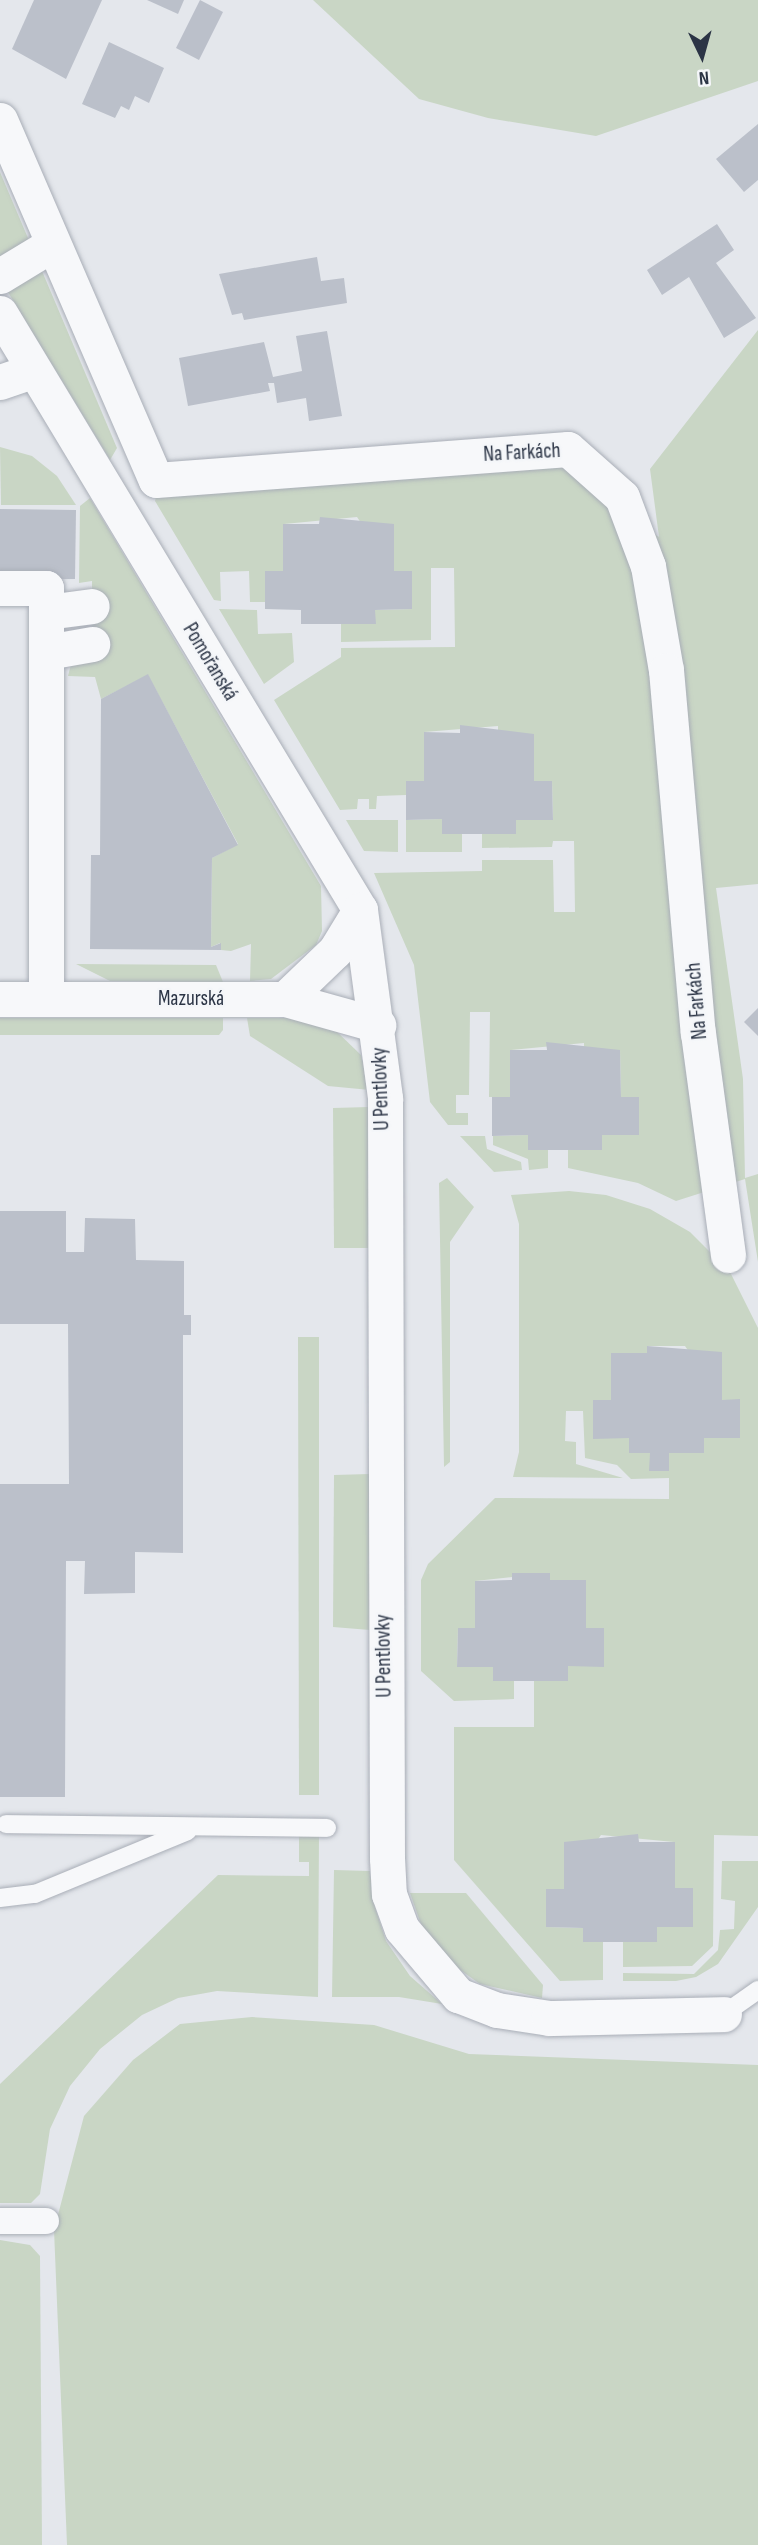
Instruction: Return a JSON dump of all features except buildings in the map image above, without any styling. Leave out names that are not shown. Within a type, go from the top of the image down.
[{"type":"street","name":"Na Farkách","points":[[0,120],[51,245],[156,480],[568,449],[622,497],[648,566],[666,670],[698,1032],[728,1255]]},
{"type":"street","points":[[0,276],[51,245]]},
{"type":"street","name":"Pomořanská","points":[[0,313],[16,376],[360,910],[378,1026]]},
{"type":"street","points":[[0,588],[46,588],[46,999]]},
{"type":"street","points":[[47,612],[92,606]]},
{"type":"street","points":[[47,652],[92,644]]},
{"type":"street","points":[[285,999],[335,951],[360,910]]},
{"type":"street","name":"Mazurská","points":[[0,999],[285,999],[378,1026]]},
{"type":"street","name":"U Pentlovky","points":[[378,1026],[385,1098],[383,1516],[389,1894],[402,1929],[423,1959],[458,1994],[498,2010],[549,2018],[724,2014]]},
{"type":"street","points":[[0,2221],[46,2221]]},
{"type":"lane","points":[[6,1824],[195,1829],[327,1828]]},
{"type":"lane","points":[[0,1898],[35,1894],[195,1829]]},
{"type":"lane","points":[[724,2014],[758,1990]]},
{"type":"green space","points":[[313,0],[758,0],[758,81],[596,136],[488,118],[419,99]]},
{"type":"green space","points":[[0,172],[117,448],[110,460],[0,279]]},
{"type":"green space","points":[[758,330],[758,884],[716,888],[743,1079],[745,1178],[758,1174],[758,1262],[745,1179],[676,1201],[638,1183],[568,1168],[568,1150],[602,1150],[602,1135],[639,1135],[639,1097],[621,1097],[620,1050],[584,1050],[584,1043],[511,1050],[510,1097],[489,1097],[490,1012],[470,1012],[469,1095],[456,1095],[456,1113],[468,1113],[468,1125],[448,1125],[430,1102],[414,965],[374,873],[482,871],[482,860],[553,860],[554,912],[575,912],[574,841],[553,841],[552,847],[482,848],[482,834],[516,834],[516,820],[553,820],[552,781],[534,781],[534,734],[498,734],[498,726],[424,732],[424,781],[406,782],[406,795],[377,796],[376,809],[369,809],[369,799],[358,799],[357,809],[340,810],[274,700],[341,657],[341,648],[455,647],[454,568],[431,568],[431,640],[341,642],[341,624],[375,624],[375,610],[412,609],[412,571],[394,571],[357,517],[284,524],[283,571],[265,571],[265,602],[250,602],[249,571],[220,572],[221,601],[214,600],[155,501],[157,493],[554,462],[659,537],[650,469]]},
{"type":"green space","points":[[0,447],[32,456],[57,476],[76,505],[1,505]]},
{"type":"green space","points":[[90,498],[321,886],[322,931],[316,945],[271,979],[250,981],[251,944],[231,951],[221,950],[220,943],[211,947],[212,858],[238,844],[148,675],[101,699],[95,677],[68,676],[71,664],[92,644],[92,581],[79,583],[80,506]]},
{"type":"green space","points":[[219,609],[257,610],[258,634],[292,633],[294,662],[264,684]]},
{"type":"green space","points":[[442,819],[442,834],[462,834],[462,852],[406,852],[406,820]]},
{"type":"green space","points":[[346,820],[398,820],[398,852],[364,851]]},
{"type":"green space","points":[[76,964],[216,965],[223,982],[110,981]]},
{"type":"green space","points":[[0,1018],[223,1018],[223,1030],[219,1035],[0,1035]]},
{"type":"green space","points":[[247,1018],[307,1018],[332,1027],[361,1055],[370,1090],[328,1086],[250,1036]]},
{"type":"green space","points":[[369,1107],[369,1248],[334,1248],[333,1108]]},
{"type":"green space","points":[[528,1135],[548,1150],[548,1168],[529,1170],[528,1159],[493,1145],[493,1136]]},
{"type":"green space","points":[[460,1136],[485,1136],[487,1149],[521,1162],[522,1170],[494,1172]]},
{"type":"green space","points":[[447,1178],[474,1207],[450,1242],[450,1462],[444,1467],[439,1183]]},
{"type":"green space","points":[[569,1191],[606,1195],[650,1209],[690,1232],[730,1272],[758,1328],[758,1836],[714,1835],[713,1946],[692,1966],[623,1967],[623,1942],[657,1927],[693,1927],[693,1889],[675,1888],[674,1842],[601,1835],[564,1889],[546,1889],[546,1927],[583,1928],[583,1942],[603,1942],[603,1980],[560,1981],[454,1860],[454,1727],[534,1727],[534,1681],[568,1681],[568,1666],[604,1666],[604,1628],[586,1628],[586,1581],[550,1580],[549,1573],[475,1581],[475,1628],[458,1628],[457,1666],[493,1667],[494,1681],[514,1681],[514,1699],[454,1701],[421,1671],[421,1580],[428,1564],[495,1498],[669,1499],[669,1478],[631,1479],[617,1465],[585,1458],[583,1411],[566,1411],[565,1441],[576,1442],[576,1464],[623,1478],[513,1477],[519,1452],[519,1224],[511,1195]],"holes":[[[648,1346],[685,1346],[722,1400],[740,1400],[739,1438],[704,1438],[669,1453],[669,1471],[650,1471],[650,1453],[629,1438],[593,1438],[593,1400],[611,1400],[611,1353],[647,1353]]]},
{"type":"green space","points":[[298,1337],[319,1337],[319,1795],[299,1795]]},
{"type":"green space","points":[[369,1474],[370,1630],[333,1627],[334,1475]]},
{"type":"green space","points":[[299,1835],[319,1835],[318,1997],[217,1991],[178,1998],[142,2015],[100,2049],[70,2086],[50,2129],[40,2194],[31,2203],[0,2203],[0,2084],[218,1875],[309,1876],[309,1862],[299,1862]]},
{"type":"green space","points":[[722,1861],[758,1861],[758,1907],[718,1964],[696,1977],[676,1981],[623,1981],[623,1973],[694,1974],[718,1950],[720,1930],[734,1929],[735,1901],[721,1899]]},
{"type":"green space","points":[[334,1870],[370,1871],[373,1901],[386,1941],[410,1976],[442,2004],[399,1997],[332,1997]]},
{"type":"green space","points":[[410,1893],[466,1893],[543,1985],[542,1998],[480,1984],[449,1962],[424,1933]]},
{"type":"green space","points":[[252,2017],[374,2025],[469,2054],[758,2065],[758,2545],[67,2545],[54,2230],[84,2116],[133,2060],[180,2024]]},
{"type":"green space","points":[[0,2240],[30,2245],[40,2256],[42,2545],[0,2545]]}]
